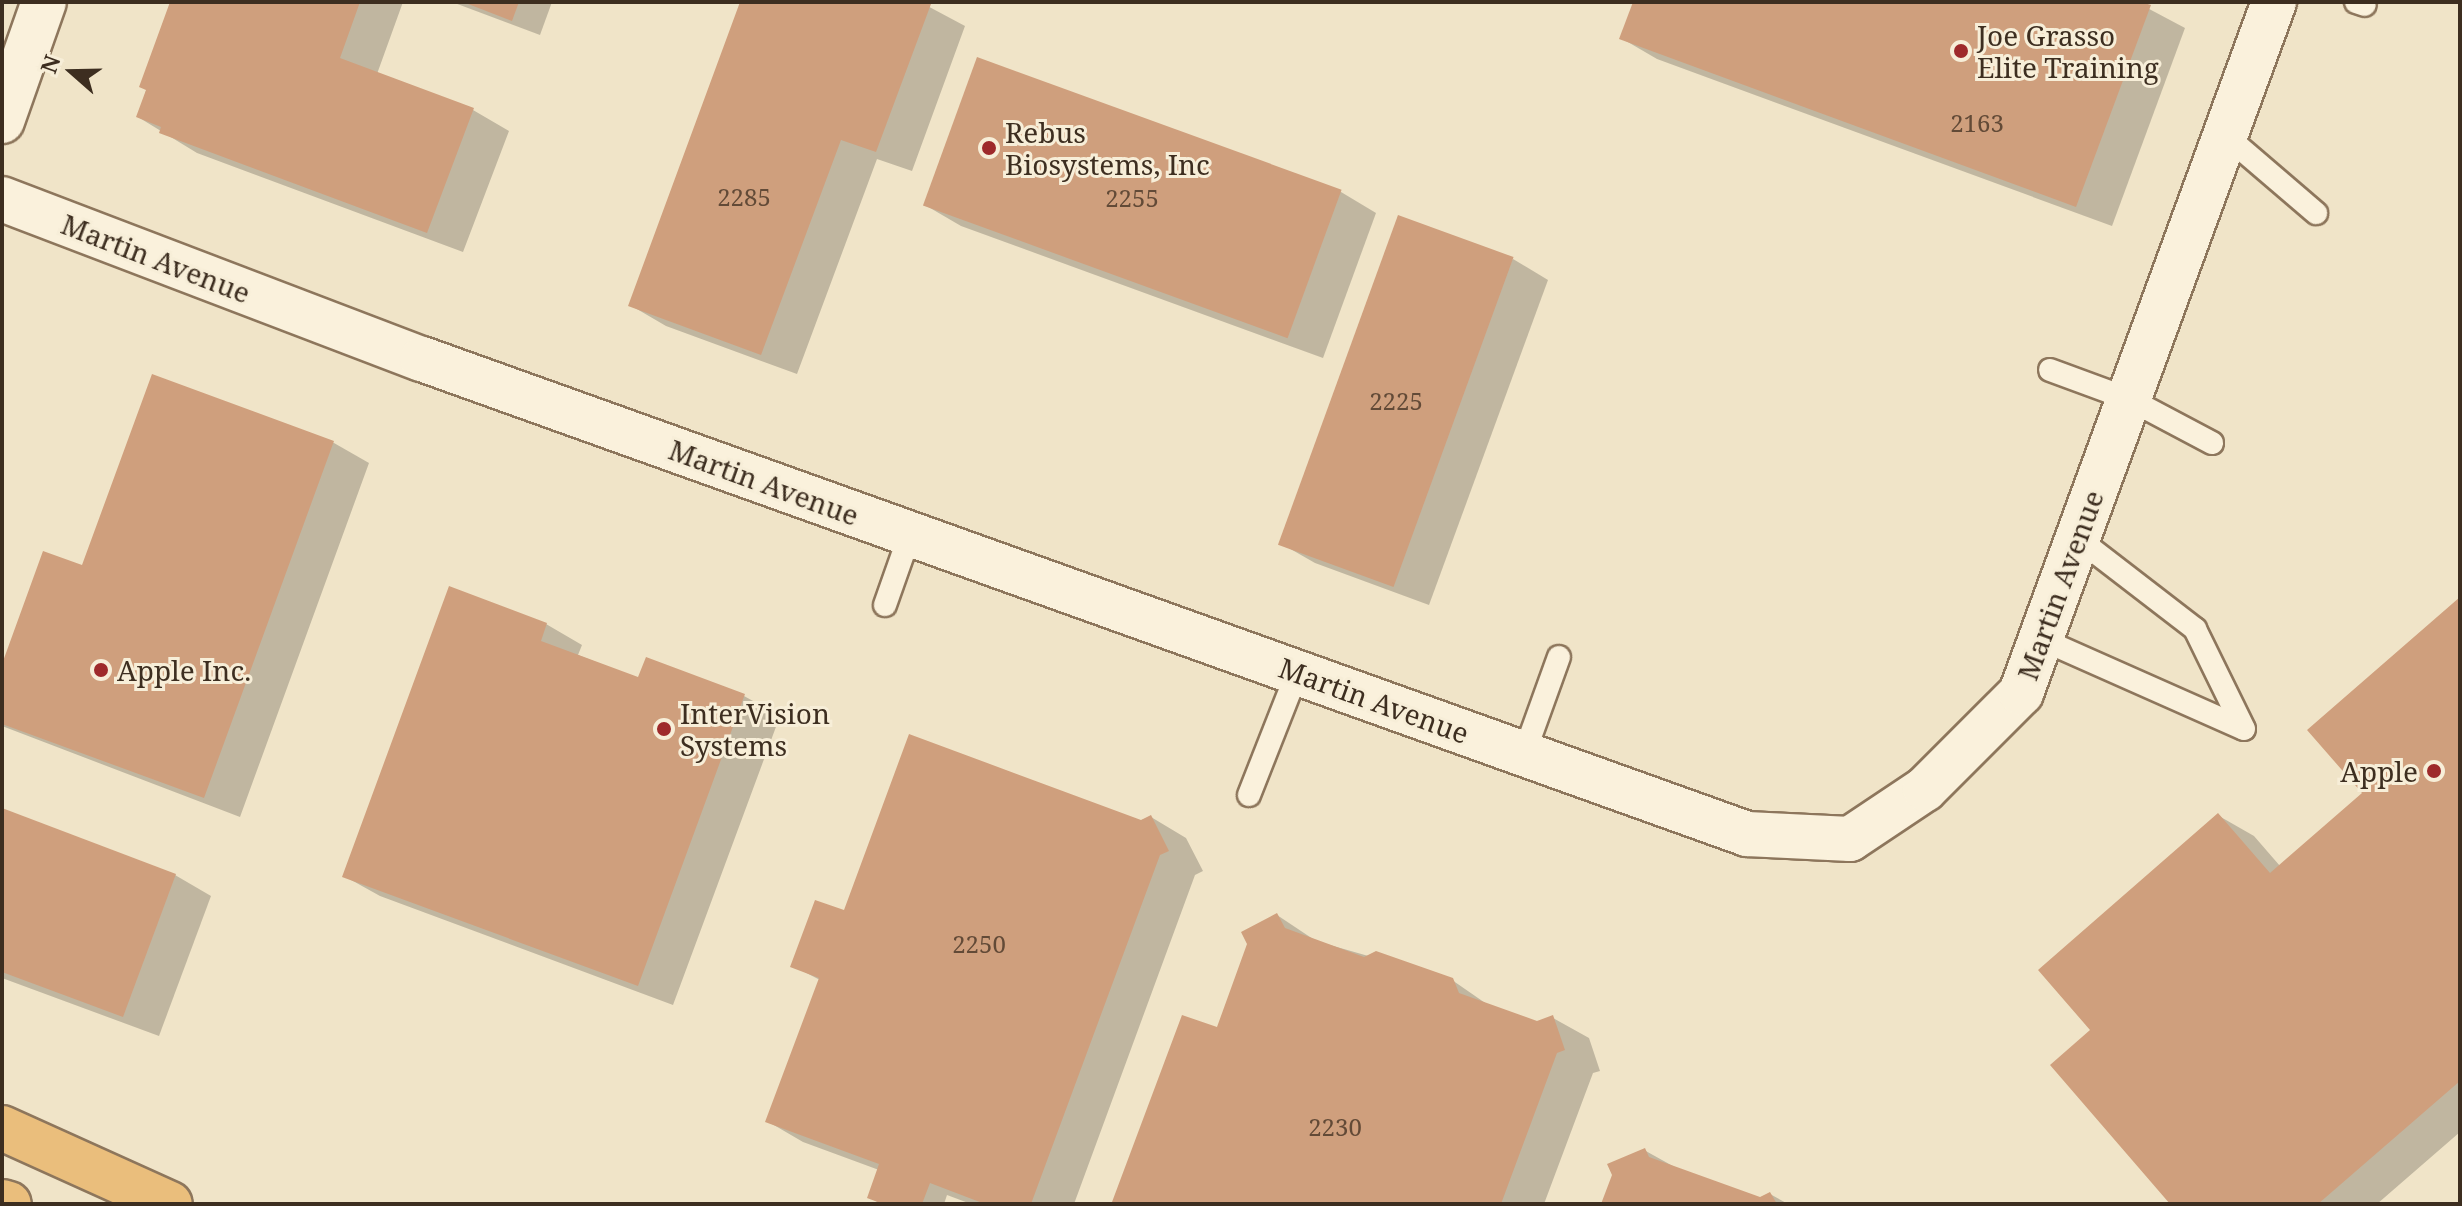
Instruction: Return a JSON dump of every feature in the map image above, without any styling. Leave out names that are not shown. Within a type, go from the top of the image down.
[{"type":"highway","points":[[2,1128],[170,1204]]},
{"type":"highway","points":[[2,1202],[9,1204]]},
{"type":"street","points":[[2,121],[44,2]]},
{"type":"street","name":"Martin Avenue","points":[[2,199],[422,359],[1747,834],[1850,839],[1925,789],[2021,693],[2274,2]]},
{"type":"lane","points":[[2225,135],[2316,213]]},
{"type":"lane","points":[[2050,370],[2129,399],[2212,443]]},
{"type":"lane","points":[[885,605],[910,534]]},
{"type":"lane","points":[[2041,639],[2244,729],[2195,629],[2077,538]]},
{"type":"lane","points":[[1524,754],[1559,657]]},
{"type":"lane","points":[[1249,795],[1297,673]]},
{"type":"building","points":[[170,2],[360,2],[340,58],[474,108],[427,233],[159,133],[161,127],[136,117],[146,90],[139,87]]},
{"type":"building","points":[[463,2],[519,2],[512,21]]},
{"type":"building","points":[[740,2],[931,4],[876,152],[841,140],[761,355],[628,306]]},
{"type":"building","points":[[1633,2],[2141,2],[2151,5],[2076,207],[1619,39]]},
{"type":"building","points":[[977,57],[1342,190],[1288,338],[923,205]]},
{"type":"building","points":[[1398,215],[1514,257],[1394,587],[1278,545]]},
{"type":"building","points":[[152,374],[334,441],[204,798],[2,724],[2,664],[43,551],[82,565]]},
{"type":"building","points":[[449,586],[547,623],[541,641],[638,677],[646,657],[745,694],[638,986],[342,877]]},
{"type":"building","points":[[2460,597],[2460,1081],[2318,1204],[2170,1204],[2050,1065],[2090,1030],[2038,970],[2218,813],[2270,873],[2362,793],[2307,730]]},
{"type":"building","points":[[909,734],[1141,820],[1151,815],[1169,851],[1160,855],[1031,1204],[985,1204],[930,1183],[922,1204],[883,1204],[867,1198],[879,1164],[765,1122],[819,978],[790,967],[815,900],[844,910]]},
{"type":"building","points":[[2,808],[176,874],[123,1017],[2,972]]},
{"type":"building","points":[[1277,913],[1285,928],[1364,957],[1376,951],[1453,978],[1459,993],[1537,1021],[1553,1015],[1565,1050],[1557,1053],[1501,1204],[1112,1202],[1182,1015],[1217,1027],[1247,944],[1241,932]]},
{"type":"building","points":[[1645,1148],[1649,1157],[1760,1197],[1770,1192],[1777,1204],[1601,1204],[1612,1175],[1607,1164]]},
{"type":"place","name":"Joe Grasso Elite Training","points":[[1961,51]]},
{"type":"place","name":"Rebus Biosystems, Inc","points":[[989,148]]},
{"type":"place","name":"Apple Inc.","points":[[101,670]]},
{"type":"place","name":"InterVision Systems","points":[[664,729]]},
{"type":"place","name":"Apple","points":[[2434,771]]}]
